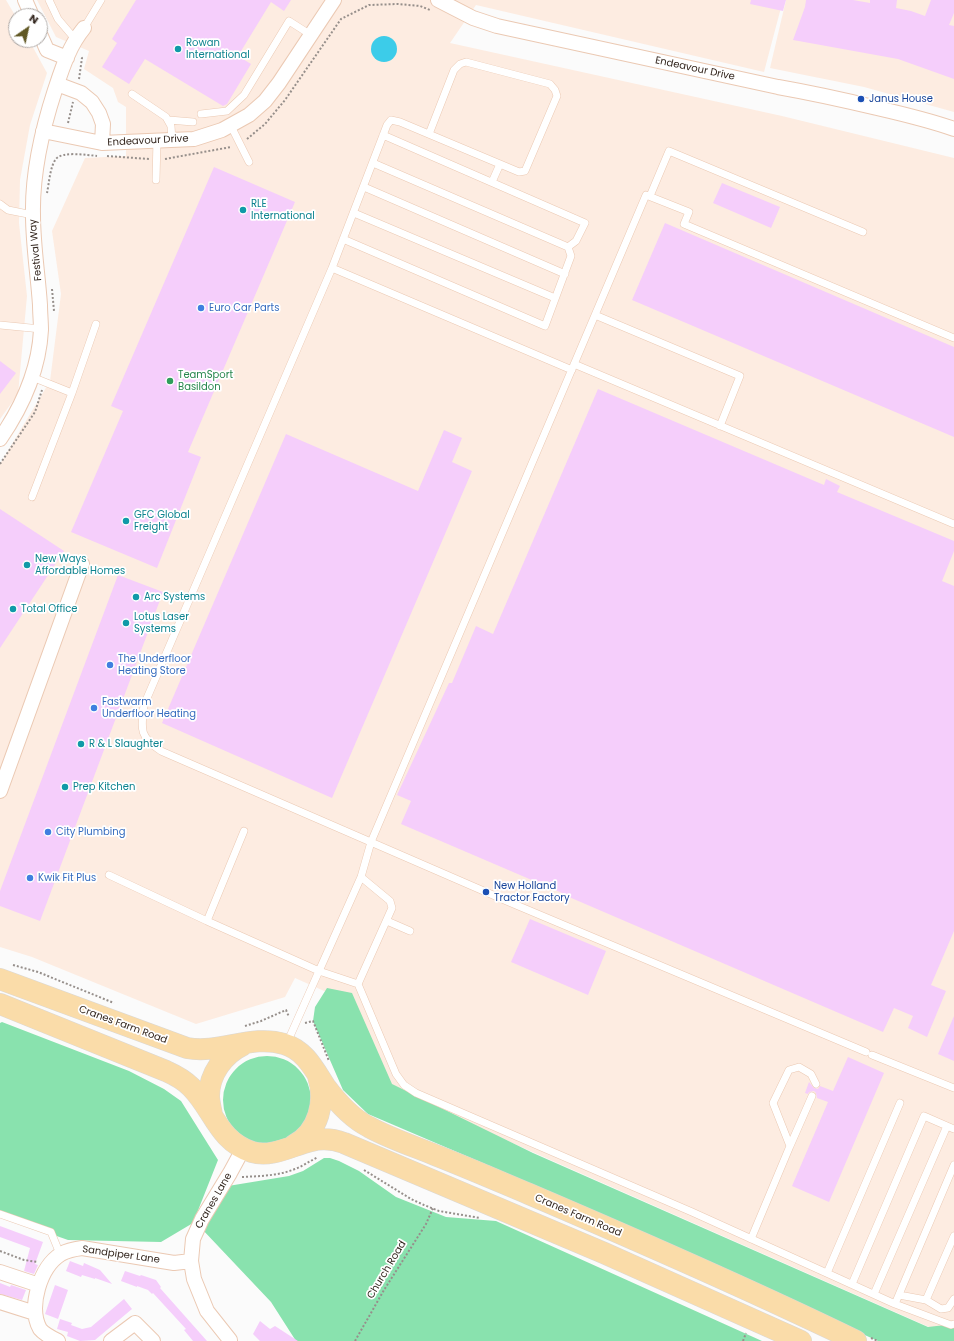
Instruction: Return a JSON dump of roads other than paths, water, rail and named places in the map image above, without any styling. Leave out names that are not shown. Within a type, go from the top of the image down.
[{"type":"main road","name":"Cranes Farm Road","points":[[4,972],[187,1048],[206,1050],[245,1035],[262,1040],[274,1041],[290,1035],[299,1051],[309,1060],[323,1068],[341,1105],[354,1118],[370,1128],[862,1338]]},
{"type":"main road","name":"Cranes Farm Road","points":[[0,1004],[166,1071],[184,1081],[191,1087],[212,1115],[218,1127],[228,1138],[243,1149],[255,1153],[270,1153],[312,1140],[336,1140],[604,1252],[802,1341]]},
{"type":"main road","name":"Cranes Farm Road","points":[[212,1115],[209,1096],[213,1077],[222,1060],[237,1048],[245,1035]]},
{"type":"main road","name":"Cranes Farm Road","points":[[286,1149],[298,1143],[311,1130],[319,1116],[322,1101],[321,1086],[323,1068]]},
{"type":"street","name":"Endeavour Drive","points":[[43,131],[101,149],[157,140],[194,138],[222,130],[249,115],[265,101],[279,83],[334,0]]},
{"type":"street","name":"Endeavour Drive","points":[[436,5],[497,26],[823,95],[900,113],[938,123],[954,129]]},
{"type":"street","name":"Festival Way","points":[[0,438],[39,380],[38,353],[41,329],[33,215],[34,182],[43,131],[57,84],[75,39],[84,28]]},
{"type":"street","points":[[46,48],[47,50],[67,58]]},
{"type":"street","points":[[57,84],[81,93],[92,102],[99,113],[103,124],[101,149]]},
{"type":"street","points":[[0,790],[82,564]]},
{"type":"street","name":"Cranes Lane","points":[[230,1340],[207,1311],[194,1279],[191,1261],[193,1239],[202,1219],[243,1149]]},
{"type":"street","name":"Sandpiper Lane","points":[[60,1254],[70,1249],[82,1248],[174,1262],[191,1261]]},
{"type":"street","points":[[58,1341],[41,1330],[35,1313],[36,1295],[40,1285],[48,1268],[60,1254]]},
{"type":"street","points":[[0,1272],[40,1285]]},
{"type":"street","points":[[0,1302],[35,1313]]},
{"type":"street","points":[[116,1337],[135,1323],[153,1341]]},
{"type":"lane","points":[[49,0],[58,19],[75,39]]},
{"type":"lane","points":[[84,28],[101,0]]},
{"type":"lane","points":[[201,114],[227,111],[244,95],[289,21],[311,35]]},
{"type":"lane","points":[[429,134],[454,70],[460,64],[466,62],[550,84],[557,96],[526,171],[519,172],[400,122],[391,120],[387,125],[332,268],[144,705],[141,725],[145,739],[161,751],[509,902],[869,1054],[954,1088]]},
{"type":"lane","points":[[132,94],[169,120],[193,122]]},
{"type":"lane","points":[[169,120],[172,140]]},
{"type":"lane","points":[[230,126],[249,162]]},
{"type":"lane","points":[[383,135],[585,223],[576,241],[568,247]]},
{"type":"lane","points":[[156,180],[157,140]]},
{"type":"lane","points":[[650,196],[670,151],[863,232]]},
{"type":"lane","points":[[343,239],[545,326],[571,256],[568,247],[373,163]]},
{"type":"lane","points":[[492,182],[500,164]]},
{"type":"lane","points":[[364,187],[565,274]]},
{"type":"lane","points":[[290,1035],[361,877],[371,842],[646,195],[689,212],[684,224],[954,338]]},
{"type":"lane","points":[[0,204],[8,210],[33,215]]},
{"type":"lane","points":[[354,213],[555,298]]},
{"type":"lane","points":[[332,268],[720,426],[954,524]]},
{"type":"lane","points":[[595,315],[740,376],[720,426]]},
{"type":"lane","points":[[32,498],[72,393],[96,324]]},
{"type":"lane","points":[[0,325],[41,329]]},
{"type":"lane","points":[[39,380],[72,393]]},
{"type":"lane","points":[[207,921],[244,831]]},
{"type":"lane","points":[[109,875],[319,971],[358,984]]},
{"type":"lane","points":[[361,877],[390,901],[392,908],[358,984],[396,1074],[404,1085],[416,1093],[684,1208],[895,1304],[951,1325],[954,1324]]},
{"type":"lane","points":[[387,921],[410,931]]},
{"type":"lane","points":[[790,1146],[773,1103],[789,1070],[799,1067],[811,1074],[816,1084]]},
{"type":"lane","points":[[751,1239],[812,1096]]},
{"type":"lane","points":[[827,1273],[900,1103]]},
{"type":"lane","points":[[852,1284],[924,1116],[951,1127],[874,1294]]},
{"type":"lane","points":[[895,1304],[954,1166]]},
{"type":"lane","points":[[0,1214],[51,1232],[60,1254]]},
{"type":"lane","points":[[926,1300],[954,1236]]},
{"type":"lane","points":[[899,1295],[926,1300],[941,1309],[948,1308],[954,1298]]},
{"type":"water","points":[[384,36],[393,40],[397,49],[393,58],[384,62],[375,58],[371,49],[375,40]]},
{"type":"place","name":"Rowan International","points":[[178,49]]},
{"type":"place","name":"Janus House","points":[[861,99]]},
{"type":"place","name":"RLE International","points":[[243,210]]},
{"type":"place","name":"Euro Car Parts","points":[[201,308]]},
{"type":"place","name":"TeamSport Basildon","points":[[170,381]]},
{"type":"place","name":"GFC Global Freight","points":[[126,521]]},
{"type":"place","name":"New Ways Affordable Homes","points":[[27,565]]},
{"type":"place","name":"Arc Systems","points":[[136,597]]},
{"type":"place","name":"Total Office","points":[[13,609]]},
{"type":"place","name":"Lotus Laser Systems","points":[[126,623]]},
{"type":"place","name":"The Underfloor Heating Store","points":[[110,665]]},
{"type":"place","name":"Fastwarm Underfloor Heating","points":[[94,708]]},
{"type":"place","name":"R & L Slaughter","points":[[81,744]]},
{"type":"place","name":"Prep Kitchen","points":[[65,787]]},
{"type":"place","name":"City Plumbing","points":[[48,832]]},
{"type":"place","name":"Kwik Fit Plus","points":[[30,878]]},
{"type":"place","name":"New Holland Tractor Factory","points":[[486,892]]}]
